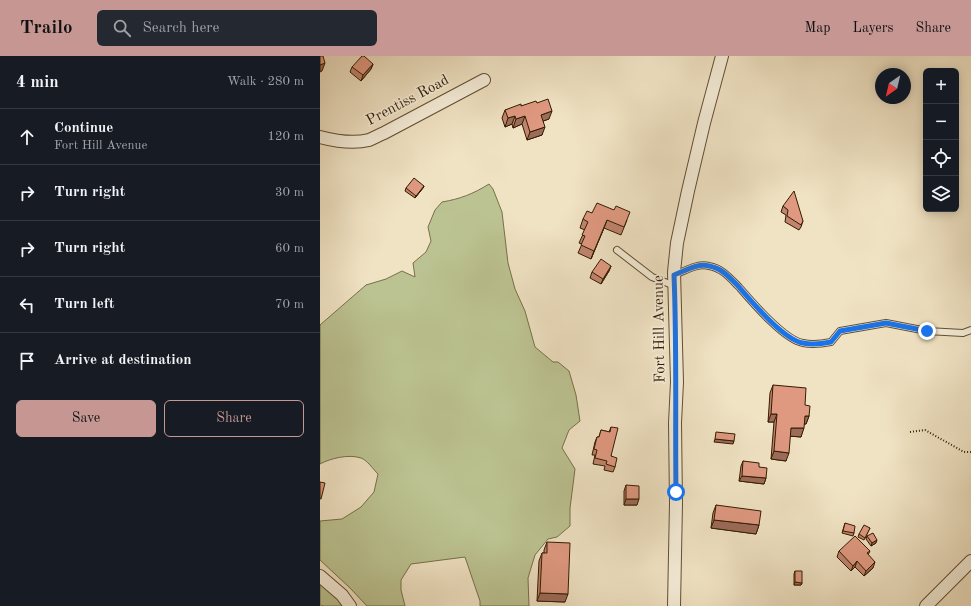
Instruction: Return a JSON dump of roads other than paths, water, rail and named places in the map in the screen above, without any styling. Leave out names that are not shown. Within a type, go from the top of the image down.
[{"type":"street","name":"Fort Hill Avenue","points":[[674,606],[676,503],[675,423],[677,382],[674,281],[677,243],[704,122],[722,56]]},
{"type":"street","name":"Prentiss Road","points":[[320,137],[333,140],[368,140],[484,80]]},
{"type":"street","points":[[926,606],[971,561]]},
{"type":"street","points":[[320,576],[342,595],[350,606]]},
{"type":"lane","points":[[617,250],[652,277],[674,281],[694,267],[708,266],[722,270],[765,316],[787,335],[801,343],[818,344],[831,342],[840,331],[886,323],[927,331],[963,333],[971,330]]}]
